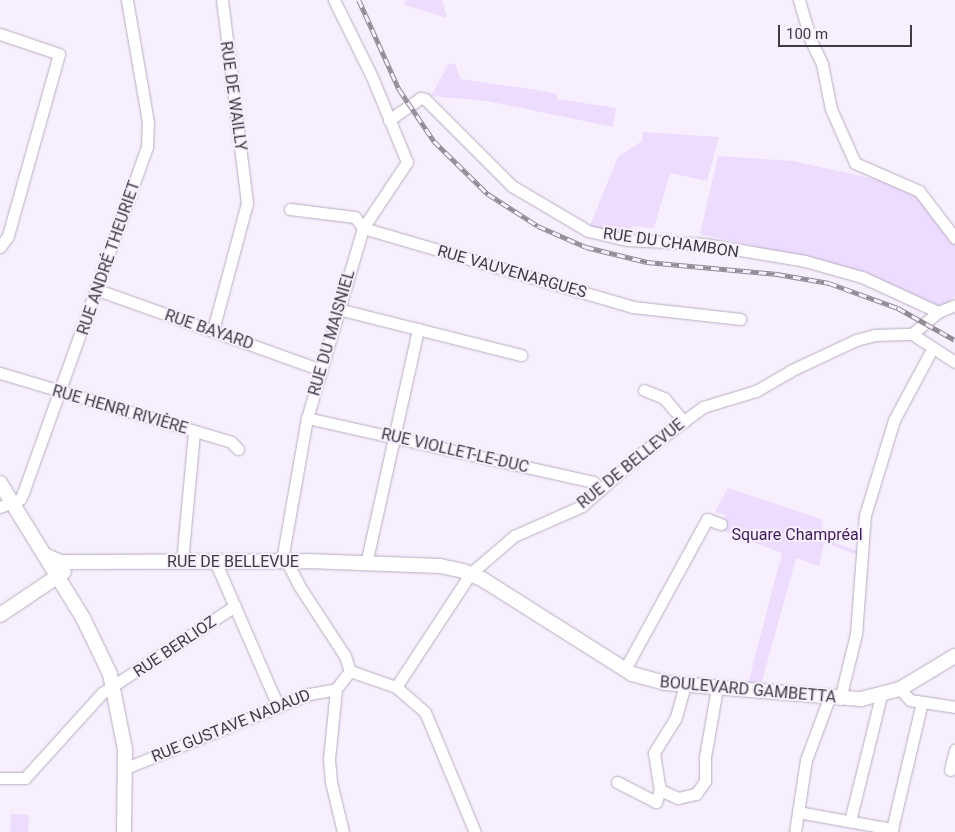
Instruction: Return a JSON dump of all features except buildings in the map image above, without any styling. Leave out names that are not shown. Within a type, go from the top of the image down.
[{"type":"main road","points":[[0,483],[6,504],[45,556],[98,646],[114,686],[123,728],[126,768],[124,832]]},
{"type":"main road","name":"RUE DE BELLEVUE","points":[[45,556],[60,562],[288,562],[440,566],[471,573]]},
{"type":"main road","points":[[0,614],[82,562]]},
{"type":"main road","name":"BOULEVARD GAMBETTA","points":[[471,573],[625,669],[652,681],[835,699],[881,696],[900,689],[955,656]]},
{"type":"street","name":"RUE ANDRÉ THEURIET","points":[[6,504],[20,499],[23,493],[62,393],[148,142],[148,122],[127,0]]},
{"type":"street","name":"RUE DE WAILLY","points":[[213,330],[246,211],[246,191],[222,0]]},
{"type":"street","points":[[334,0],[372,77],[389,120]]},
{"type":"street","points":[[800,0],[811,41],[822,64],[831,109],[855,163],[919,191],[955,238]]},
{"type":"street","points":[[0,34],[60,54],[8,236],[0,247]]},
{"type":"street","name":"RUE DU CHAMBON","points":[[389,120],[420,98],[425,98],[512,186],[588,231],[628,240],[705,244],[804,261],[862,276],[938,312]]},
{"type":"street","name":"RUE DU MAISNIEL","points":[[350,671],[345,656],[298,584],[283,554],[307,418],[363,228],[407,162],[389,120]]},
{"type":"street","name":"RUE VAUVENARGUES","points":[[290,209],[355,217],[363,228],[633,307],[740,319]]},
{"type":"street","name":"RUE BAYARD","points":[[98,290],[321,370]]},
{"type":"street","points":[[955,305],[938,312],[912,334],[932,349],[955,362]]},
{"type":"street","points":[[338,309],[521,355]]},
{"type":"street","points":[[366,564],[418,329]]},
{"type":"street","name":"RUE DE BELLEVUE","points":[[471,573],[514,536],[569,513],[703,407],[756,391],[856,340],[875,335],[912,334]]},
{"type":"street","points":[[795,832],[806,760],[835,699],[856,634],[866,515],[894,420],[932,349]]},
{"type":"street","name":"RUE HENRI RIVIÈRE","points":[[0,374],[232,442],[238,449]]},
{"type":"street","points":[[644,390],[664,398],[684,422]]},
{"type":"street","name":"RUE VIOLLET-LE-DUC","points":[[307,418],[593,482],[601,489]]},
{"type":"street","points":[[182,562],[194,432]]},
{"type":"street","points":[[625,669],[707,519],[721,524]]},
{"type":"street","points":[[216,562],[278,706]]},
{"type":"street","points":[[396,688],[471,573]]},
{"type":"street","name":"RUE BERLIOZ","points":[[0,778],[24,778],[97,697],[235,606]]},
{"type":"street","points":[[343,832],[329,770],[336,689],[350,671],[396,688],[425,712],[434,729],[475,832]]},
{"type":"street","points":[[617,782],[656,802],[660,790],[654,753],[675,720],[685,685]]},
{"type":"street","points":[[660,790],[678,798],[689,798],[701,788],[705,781],[705,758],[717,688]]},
{"type":"street","name":"RUE GUSTAVE NADAUD","points":[[126,768],[314,692],[336,689]]},
{"type":"street","points":[[900,689],[910,700],[955,707]]},
{"type":"street","points":[[850,822],[881,696]]},
{"type":"street","points":[[798,812],[892,829],[922,702]]},
{"type":"street","points":[[950,770],[955,750]]},
{"type":"green space","points":[[405,0],[442,0],[447,18],[405,5]]},
{"type":"green space","points":[[449,63],[456,65],[460,79],[537,90],[557,94],[557,99],[616,108],[613,127],[487,101],[431,96]]},
{"type":"green space","points":[[643,132],[719,137],[707,181],[670,173],[654,228],[632,226],[628,237],[589,228],[618,157],[642,141]]},
{"type":"green space","points":[[718,156],[793,161],[905,186],[919,196],[955,243],[955,296],[941,309],[779,252],[700,234]]},
{"type":"green space","name":"Square Champréal","points":[[728,488],[821,519],[824,539],[858,551],[858,555],[824,543],[819,566],[796,558],[761,685],[748,684],[782,553],[718,529],[726,515],[715,512]]},
{"type":"green space","points":[[11,814],[29,815],[28,832],[10,832]]},
{"type":"railway","points":[[359,0],[399,89],[434,141],[488,194],[538,226],[586,247],[647,262],[777,274],[829,283],[898,308],[955,340]]}]
